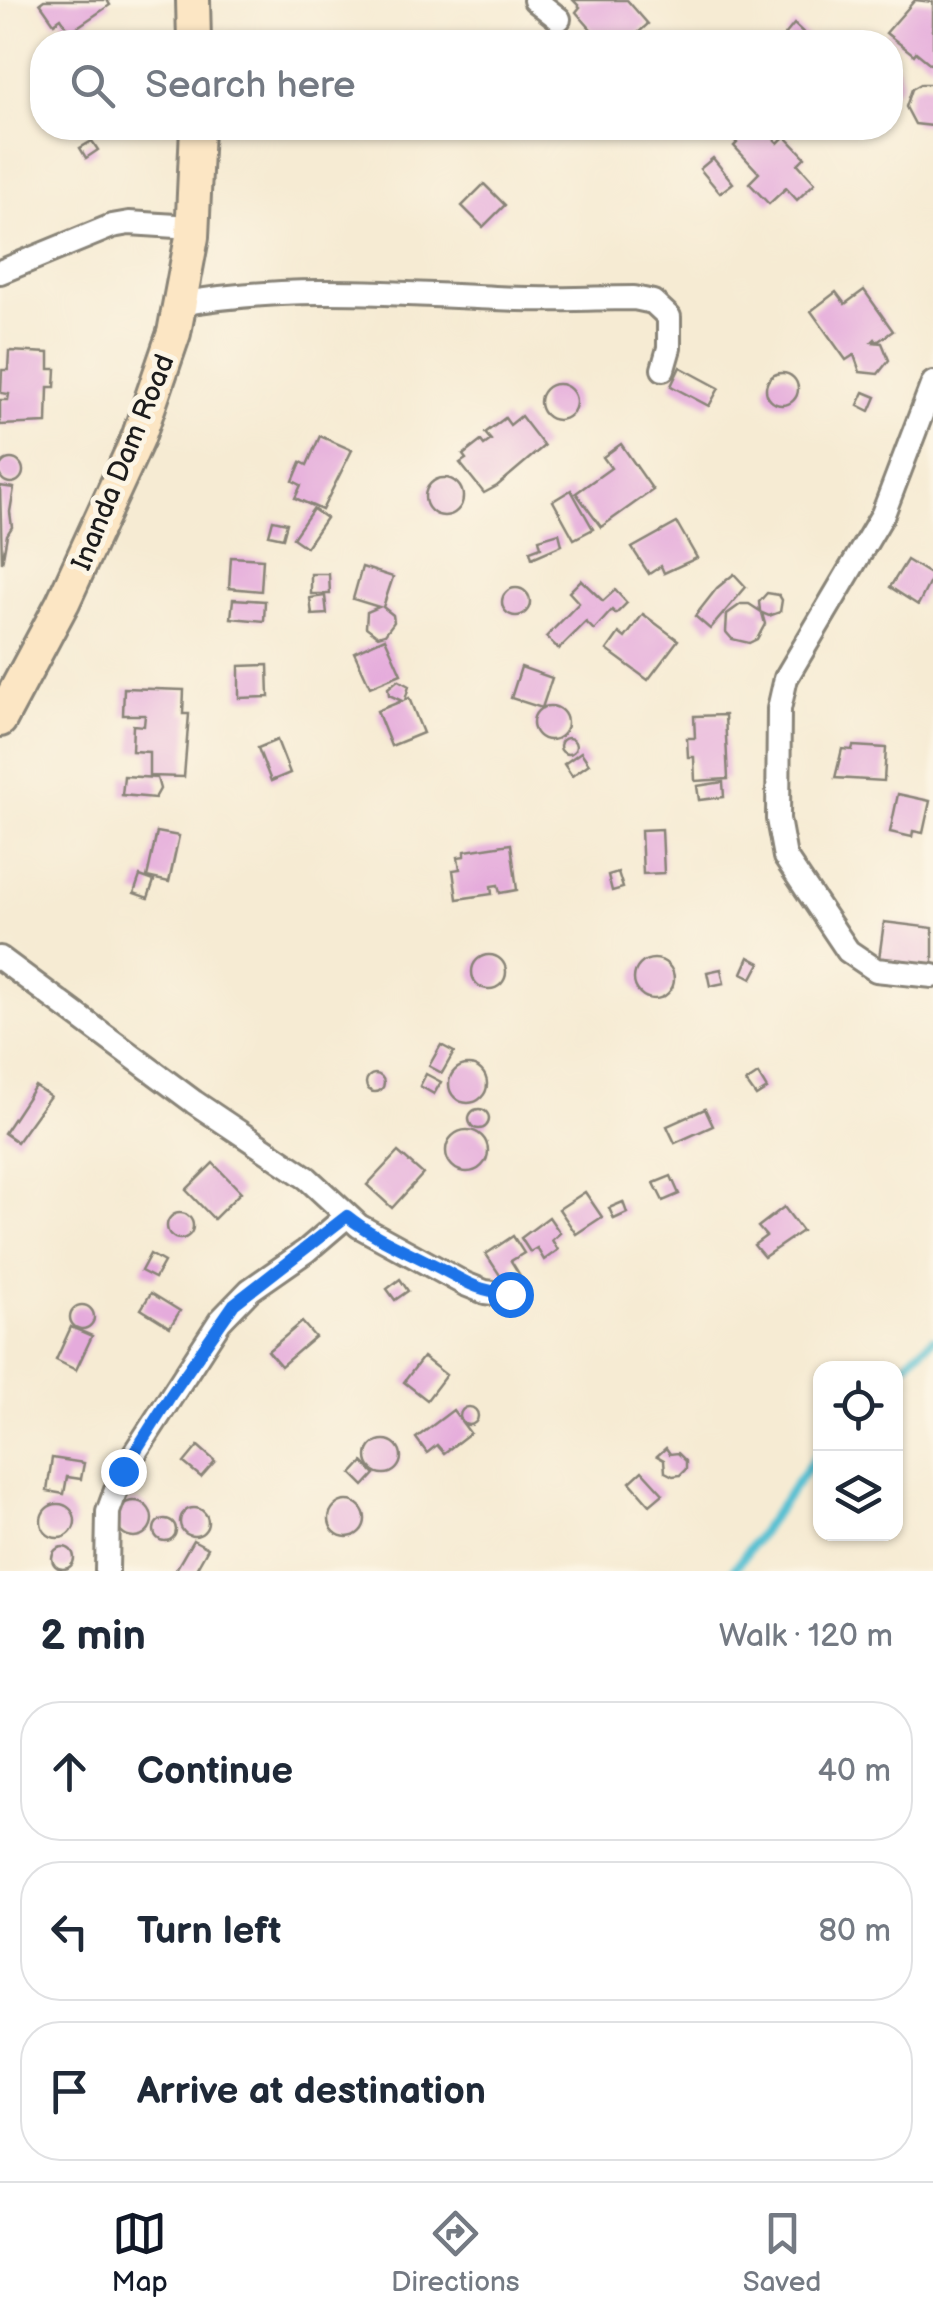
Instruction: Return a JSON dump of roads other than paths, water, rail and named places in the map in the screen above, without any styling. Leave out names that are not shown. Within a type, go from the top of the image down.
[{"type":"street","points":[[193,0],[194,30]]},
{"type":"street","points":[[536,0],[558,19]]},
{"type":"street","name":"Inanda Dam Road","points":[[0,720],[64,602],[138,438],[174,333],[192,227],[196,140]]},
{"type":"street","points":[[0,272],[112,226],[130,223],[192,227]]},
{"type":"street","points":[[180,304],[239,294],[296,293],[634,298],[653,302],[669,317],[669,348],[663,369]]},
{"type":"street","points":[[933,383],[883,514],[786,678],[779,708],[778,819],[785,857],[848,951],[876,970],[933,976]]},
{"type":"street","points":[[0,958],[194,1102],[307,1178],[347,1216],[392,1246],[434,1264],[465,1284],[485,1292],[510,1294]]},
{"type":"street","points":[[107,1571],[108,1512],[123,1471],[220,1321],[250,1290],[347,1216]]},
{"type":"waterway","points":[[903,1367],[933,1339]]},
{"type":"waterway","points":[[733,1571],[813,1461]]}]
